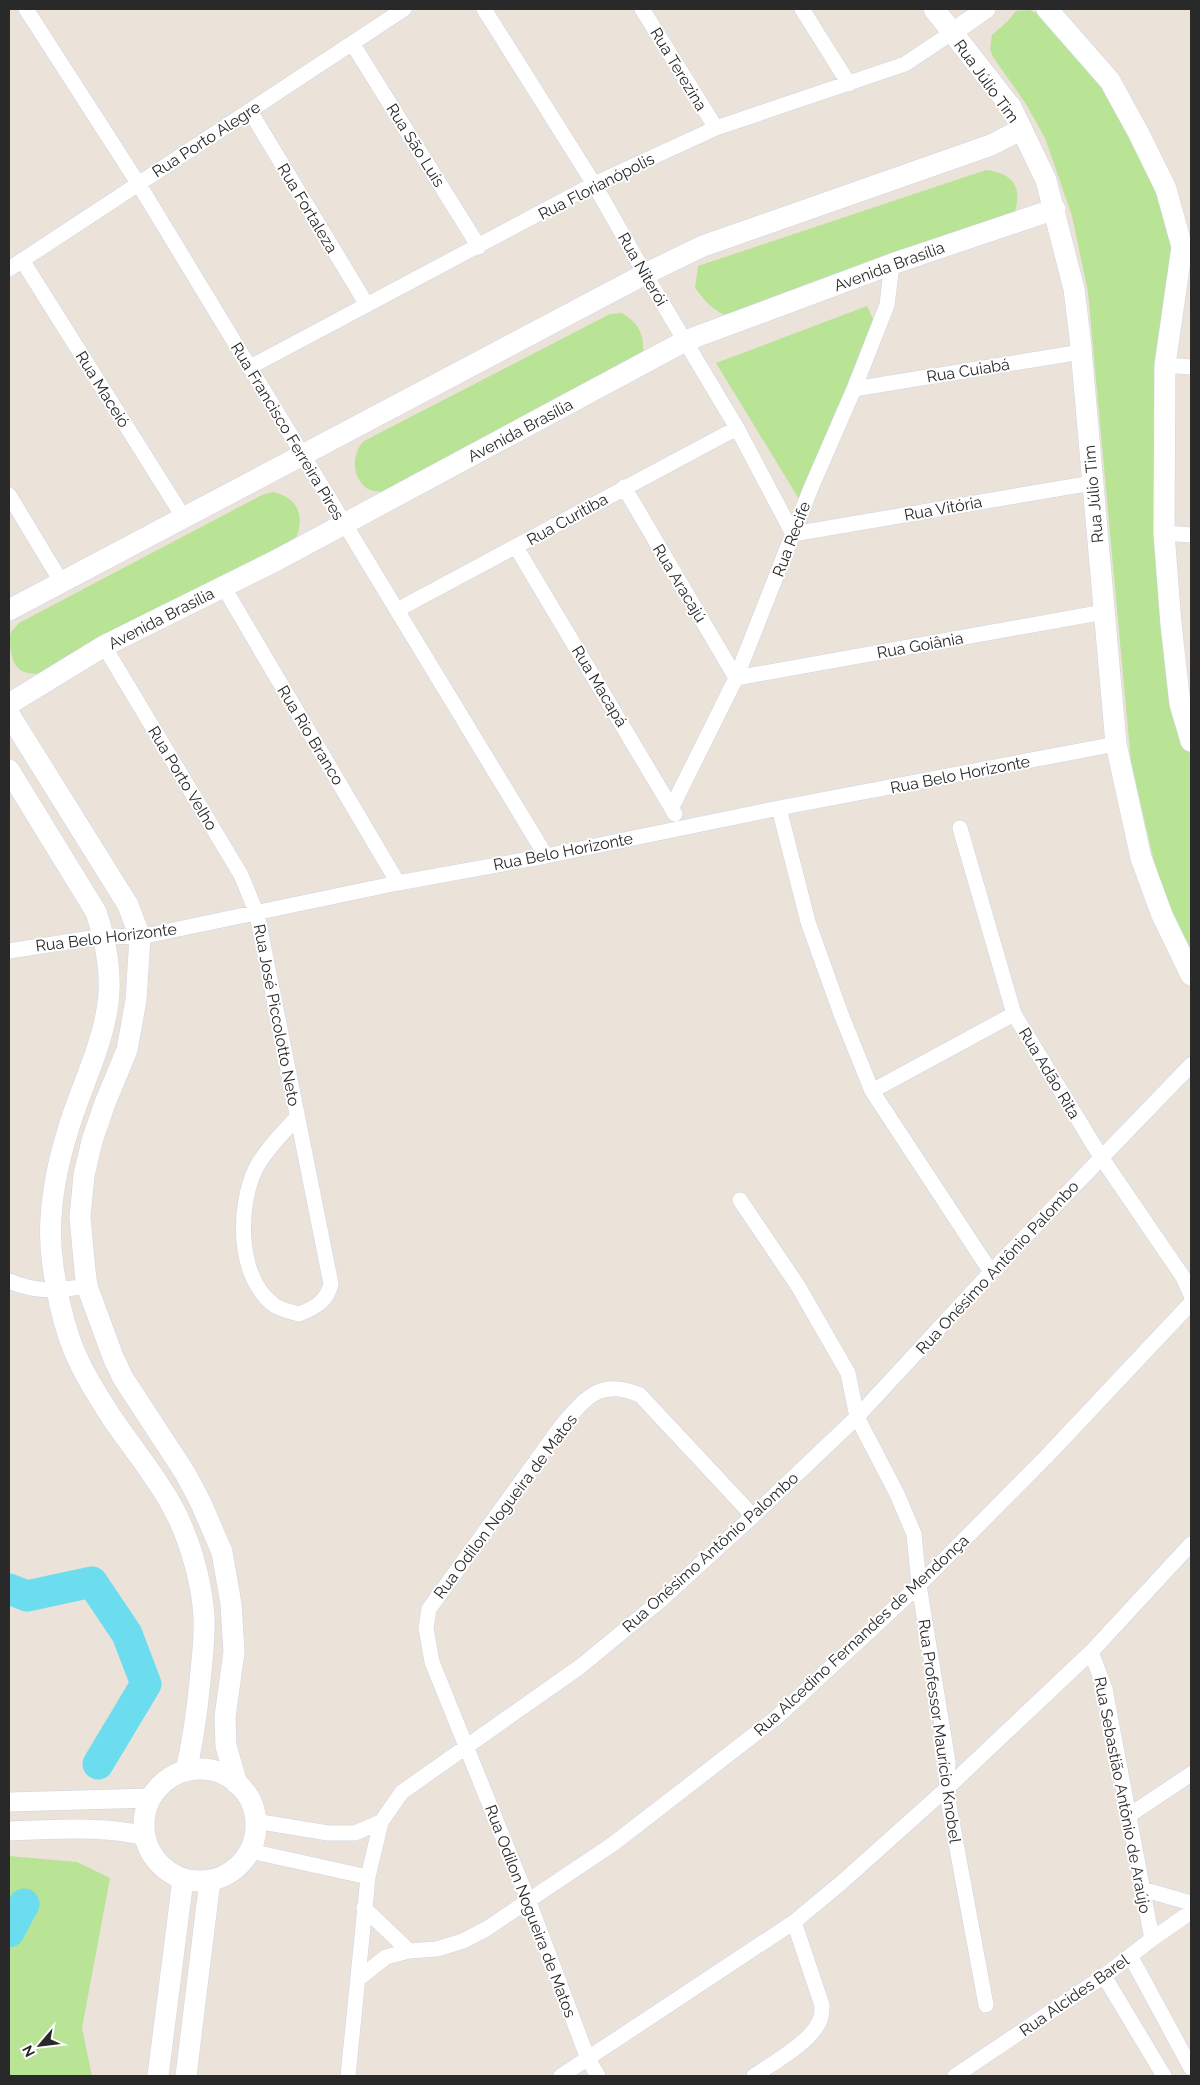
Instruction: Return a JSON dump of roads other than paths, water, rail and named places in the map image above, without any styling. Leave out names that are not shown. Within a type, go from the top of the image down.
[{"type":"main road","name":"Rua Júlio Tim","points":[[934,9],[1011,108],[1046,180],[1055,209],[1074,289],[1116,744],[1141,858],[1162,915],[1191,975]]},
{"type":"main road","points":[[1047,9],[1110,81],[1166,189],[1187,246],[1165,365],[1164,533],[1171,624],[1191,741]]},
{"type":"main road","points":[[9,610],[645,274],[703,246],[991,145],[1022,129]]},
{"type":"main road","name":"Avenida Brasília","points":[[9,704],[104,646],[344,524],[686,341],[892,264],[1055,209]]},
{"type":"main road","points":[[9,714],[128,905],[140,937],[136,1000],[127,1050],[105,1103],[92,1141],[84,1175],[80,1217],[87,1286],[113,1358],[123,1378],[185,1473],[200,1501],[222,1552],[232,1604],[234,1652],[225,1717],[226,1746],[237,1784]]},
{"type":"main road","points":[[9,770],[96,912],[104,936],[108,984],[107,1009],[90,1070],[68,1128],[57,1170],[50,1220],[53,1266],[69,1338],[86,1374],[110,1415],[171,1504],[192,1554],[200,1580],[204,1618],[202,1652],[194,1737],[186,1771]]},
{"type":"main road","points":[[200,1769],[226,1776],[237,1784],[246,1794],[253,1807],[255,1821],[255,1836],[250,1850],[240,1864],[227,1874],[210,1880],[197,1881],[183,1878],[170,1872],[158,1862],[150,1850],[145,1836],[145,1816],[151,1798],[160,1786],[172,1776],[200,1769]]},
{"type":"main road","points":[[158,2076],[183,1878]]},
{"type":"main road","points":[[186,2076],[210,1880]]},
{"type":"street","name":"Rua Francisco Ferreira Pires","points":[[26,9],[138,183],[546,856]]},
{"type":"street","name":"Rua Porto Alegre","points":[[9,269],[404,9]]},
{"type":"street","name":"Rua Niterói","points":[[484,9],[594,184],[645,274],[737,428],[793,534]]},
{"type":"street","name":"Rua Terezina","points":[[642,9],[716,128]]},
{"type":"street","points":[[802,9],[849,84]]},
{"type":"street","points":[[953,32],[986,9]]},
{"type":"street","name":"Rua Florianópolis","points":[[250,367],[479,247],[594,184],[716,128],[905,64],[953,32]]},
{"type":"street","name":"Rua São Luís","points":[[352,43],[479,247]]},
{"type":"street","name":"Rua Fortaleza","points":[[250,111],[367,305]]},
{"type":"street","name":"Rua Maceió","points":[[22,260],[184,518]]},
{"type":"street","name":"Rua Recife","points":[[672,807],[736,678],[793,534],[854,389],[887,305],[892,264]]},
{"type":"street","name":"Rua Cuiabá","points":[[854,389],[1081,352]]},
{"type":"street","points":[[1165,365],[1191,367]]},
{"type":"street","name":"Rua Curitiba","points":[[397,610],[737,428]]},
{"type":"street","name":"Rua Vitória","points":[[793,534],[1092,482]]},
{"type":"street","name":"Rua Aracajú","points":[[624,487],[736,678]]},
{"type":"street","points":[[9,495],[62,583]]},
{"type":"street","points":[[1164,533],[1191,535]]},
{"type":"street","name":"Rua Macapá","points":[[516,547],[672,807],[680,827]]},
{"type":"street","name":"Rua Rio Branco","points":[[223,586],[398,883]]},
{"type":"street","name":"Rua Goiânia","points":[[736,678],[1104,612]]},
{"type":"street","name":"Rua Porto Velho","points":[[104,646],[241,874],[257,914]]},
{"type":"street","name":"Rua Belo Horizonte","points":[[9,951],[104,936],[140,937],[398,883],[546,856],[680,827],[1116,744]]},
{"type":"street","points":[[779,808],[808,922],[841,1014],[872,1091],[991,1272]]},
{"type":"street","name":"Rua Adão Rita","points":[[960,828],[1014,1014],[1101,1157],[1172,1260],[1191,1294]]},
{"type":"street","name":"Rua José Piccolotto Neto","points":[[257,914],[331,1284],[328,1294],[320,1303],[310,1310],[299,1314],[275,1306],[256,1284],[247,1261],[244,1213],[256,1168],[297,1117]]},
{"type":"street","points":[[872,1091],[1014,1014]]},
{"type":"street","name":"Rua Onésimo Antônio Palombo","points":[[348,2076],[368,1878],[381,1822],[402,1792],[581,1666],[661,1600],[753,1516],[857,1416],[991,1272],[1191,1065]]},
{"type":"street","name":"Rua Professor Maurício Knobel","points":[[740,1200],[798,1286],[848,1373],[857,1416],[897,1494],[914,1534],[919,1585],[948,1762],[946,1789],[986,2005]]},
{"type":"street","points":[[9,1281],[28,1289],[58,1291],[87,1286]]},
{"type":"street","name":"Rua Alcedino Fernandes de Mendonça","points":[[358,1979],[386,1957],[437,1949],[463,1941],[486,1929],[613,1844],[777,1717],[919,1585],[1046,1457],[1191,1303]]},
{"type":"street","name":"Rua Odilon Nogueira de Matos","points":[[598,2076],[588,2059],[529,1902],[432,1662],[426,1628],[429,1609],[562,1426],[587,1398],[604,1389],[624,1388],[640,1395],[753,1516]]},
{"type":"street","points":[[561,2076],[794,1922],[841,1883],[946,1789],[1091,1652],[1191,1544]]},
{"type":"street","name":"Rua Sebastião Antônio de Araújo","points":[[1091,1652],[1105,1689],[1152,1939]]},
{"type":"street","points":[[1128,1816],[1191,1774]]},
{"type":"street","points":[[9,1802],[151,1798]]},
{"type":"street","points":[[255,1821],[328,1834],[355,1833],[381,1822]]},
{"type":"street","points":[[9,1831],[99,1829],[123,1831],[145,1836]]},
{"type":"street","points":[[250,1850],[368,1878]]},
{"type":"street","points":[[1142,1889],[1191,1902]]},
{"type":"street","points":[[364,1908],[409,1952]]},
{"type":"street","name":"Rua Alcides Barel","points":[[955,2076],[1104,1976],[1191,1912]]},
{"type":"street","points":[[754,2076],[803,2042],[816,2029],[821,2017],[822,2005],[794,1922]]},
{"type":"street","points":[[1131,1957],[1191,2068]]},
{"type":"street","points":[[1104,1976],[1164,2076]]},
{"type":"waterway","points":[[9,1589],[27,1596],[92,1582],[127,1634],[146,1684],[98,1764]]},
{"type":"waterway","points":[[9,1932],[24,1904]]}]
